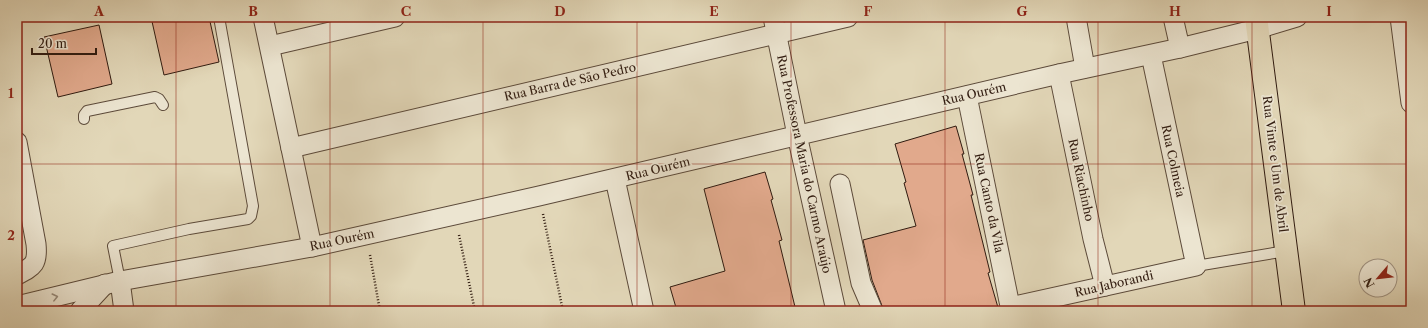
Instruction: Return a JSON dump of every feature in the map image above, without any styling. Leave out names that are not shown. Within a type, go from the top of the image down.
[{"type":"main road","name":"Rua Vinte e Um de Abril","points":[[1257,23],[1294,311]]},
{"type":"street","points":[[263,17],[312,247]]},
{"type":"street","points":[[270,46],[395,17]]},
{"type":"street","name":"Rua Barra de São Pedro","points":[[291,148],[775,25],[848,17]]},
{"type":"street","points":[[1076,17],[1085,68]]},
{"type":"street","points":[[1173,17],[1180,48]]},
{"type":"street","name":"Rua Ourém","points":[[17,306],[113,283],[312,247],[615,179],[1059,74],[1151,55],[1180,48],[1257,23],[1296,17]]},
{"type":"street","points":[[1400,17],[1411,103]]},
{"type":"street","name":"Rua Professora Maria do Carmo Araújo","points":[[775,25],[797,135],[836,311]]},
{"type":"street","name":"Rua Colmeia","points":[[1151,55],[1196,266]]},
{"type":"street","name":"Rua Riachinho","points":[[1059,74],[1090,224],[1105,286]]},
{"type":"street","name":"Rua Canto da Vila","points":[[967,96],[1010,309]]},
{"type":"street","points":[[17,142],[36,244],[37,257],[33,265],[17,275]]},
{"type":"street","points":[[615,179],[644,311]]},
{"type":"street","points":[[840,184],[862,283],[873,311]]},
{"type":"street","name":"Rua Jaborandi","points":[[1010,309],[1196,266]]},
{"type":"street","points":[[80,311],[113,283],[124,311]]},
{"type":"lane","points":[[113,283],[113,246],[188,229],[248,219],[252,216],[253,212],[219,17]]},
{"type":"lane","points":[[84,119],[84,115],[87,111],[155,97],[159,99],[163,105]]},
{"type":"lane","points":[[1196,266],[1286,251]]},
{"type":"path","points":[[539,196],[563,311]]},
{"type":"path","points":[[455,215],[475,311]]},
{"type":"path","points":[[366,235],[380,311]]},
{"type":"building","points":[[151,17],[209,17],[219,62],[164,75]]},
{"type":"building","points":[[99,25],[112,84],[58,97],[44,37]]},
{"type":"building","points":[[956,126],[964,154],[962,154],[973,195],[971,195],[990,272],[988,273],[999,311],[884,311],[872,280],[863,240],[916,226],[904,183],[906,182],[895,144]]},
{"type":"building","points":[[765,172],[773,199],[771,200],[782,240],[779,241],[796,311],[677,311],[670,287],[725,271],[704,189]]}]
